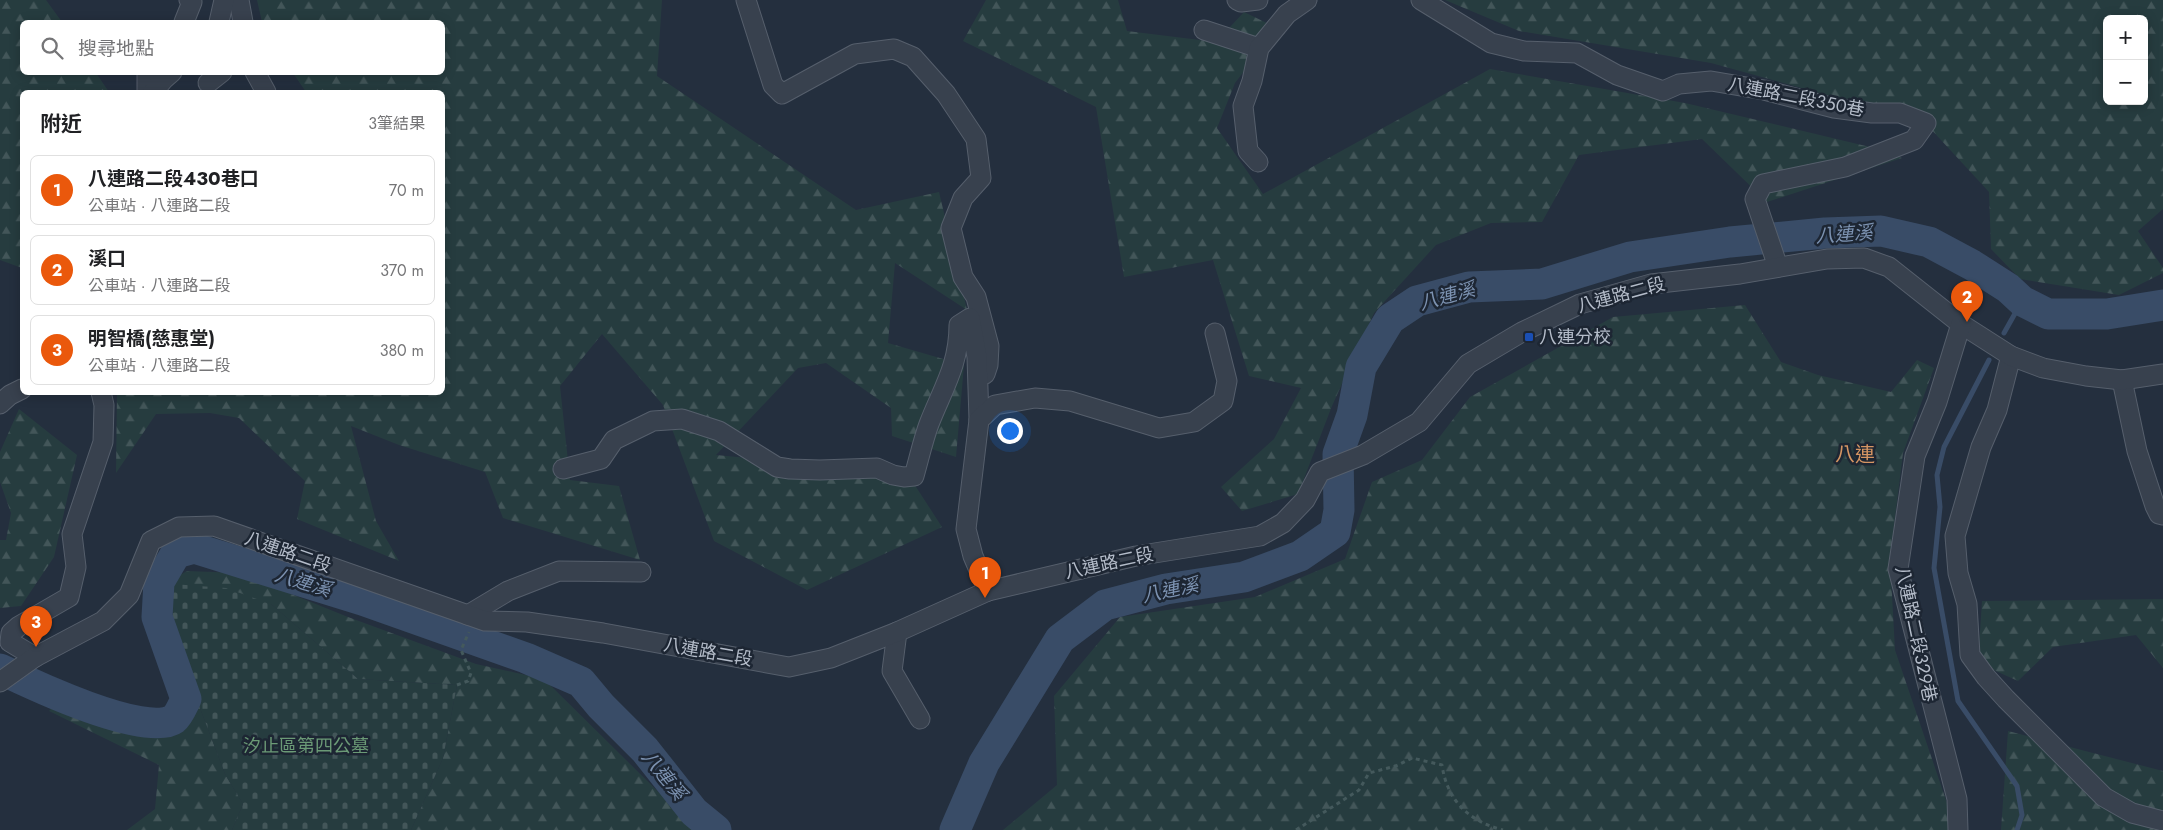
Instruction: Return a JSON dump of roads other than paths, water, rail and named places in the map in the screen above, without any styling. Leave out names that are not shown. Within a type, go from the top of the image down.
[{"type":"street","points":[[185,20],[192,2],[189,0]]},
{"type":"street","points":[[219,20],[224,0]]},
{"type":"street","points":[[239,0],[243,20]]},
{"type":"street","points":[[746,0],[773,85],[782,94],[855,54],[894,49],[913,57],[946,94],[976,139],[981,178],[963,198],[951,228],[963,277],[976,297],[990,346],[988,365],[978,394]]},
{"type":"street","points":[[1237,0],[1241,2],[1258,0]]},
{"type":"street","points":[[1258,162],[1248,152],[1242,106],[1252,81],[1258,48],[1287,14],[1307,0]]},
{"type":"street","name":"八連路二段350巷","points":[[1421,0],[1490,43],[1524,51],[1577,53],[1617,75],[1663,91],[1679,84],[1712,81],[1764,90],[1834,108],[1872,113],[1900,112],[1926,123],[1914,140],[1845,167],[1763,184],[1755,199],[1778,267]]},
{"type":"street","points":[[1204,30],[1258,48]]},
{"type":"street","points":[[146,90],[147,75]]},
{"type":"street","points":[[154,90],[169,75]]},
{"type":"street","points":[[257,75],[265,90]]},
{"type":"street","name":"八連路二段","points":[[0,682],[31,659],[103,621],[129,595],[151,541],[179,527],[214,526],[469,621],[528,622],[603,633],[789,667],[831,658],[897,632],[988,591],[1136,556],[1260,536],[1283,523],[1305,500],[1320,472],[1363,455],[1420,422],[1468,364],[1522,332],[1580,304],[1651,284],[1740,274],[1827,259],[1864,258],[1889,267],[1961,324],[2011,356],[2043,368],[2086,376],[2122,380],[2163,374]]},
{"type":"street","points":[[563,469],[601,458],[614,440],[653,421],[682,419],[719,431],[777,467],[820,470],[877,468],[893,476],[914,476],[929,426],[952,373],[959,341],[959,324],[970,318],[977,357],[979,420],[966,529],[973,556],[988,591]]},
{"type":"street","name":"八連路二段329巷","points":[[1958,830],[1957,799],[1898,569],[1915,456],[1937,402],[1961,324]]},
{"type":"street","points":[[979,420],[995,405],[1035,398],[1070,401],[1159,428],[1194,422],[1223,401],[1227,381],[1215,333]]},
{"type":"street","points":[[2011,356],[1997,410],[1981,447],[1955,536],[1958,573],[1967,604],[1970,655],[2006,700],[2104,797],[2132,813],[2163,821]]},
{"type":"street","points":[[2122,380],[2137,451],[2155,506],[2159,514],[2163,516]]},
{"type":"street","points":[[0,404],[10,395],[20,390]]},
{"type":"street","points":[[31,659],[10,642],[11,633],[19,626],[69,597],[76,567],[72,534],[103,442],[104,405],[102,395]]},
{"type":"street","points":[[469,621],[508,590],[559,572],[641,572]]},
{"type":"street","points":[[897,632],[892,671],[920,719]]},
{"type":"waterway","name":"八連溪","points":[[955,830],[984,763],[1060,639],[1105,605],[1166,589],[1244,577],[1300,556],[1335,532],[1339,510],[1338,454],[1352,415],[1361,367],[1390,319],[1417,301],[1469,287],[1542,284],[1630,257],[1730,242],[1825,233],[1881,231],[1929,242],[1972,265],[2008,288],[2022,301],[2048,314],[2107,314],[2163,305]]},
{"type":"waterway","points":[[2004,333],[2022,301]]},
{"type":"waterway","points":[[1989,360],[1944,447],[1937,475],[1940,507],[1934,568],[1958,701],[2017,786],[2022,815],[2017,830]]},
{"type":"waterway","name":"八連溪","points":[[0,669],[36,686],[115,716],[140,722],[160,723],[174,719],[186,699],[157,617],[159,582],[176,553],[194,548],[362,600],[526,658],[581,682],[601,706],[645,750],[694,812],[716,830]]},
{"type":"place","name":"溪口","points":[[1967,322]]},
{"type":"place","name":"八連分校","points":[[1529,337]]},
{"type":"place","name":"八連路二段430巷口","points":[[985,598]]},
{"type":"place","name":"明智橋(慈惠堂)","points":[[36,647]]},
{"type":"district","name":"八連","points":[[1855,454]]},
{"type":"park label","name":"汐止區第四公墓","points":[[306,746]]}]
